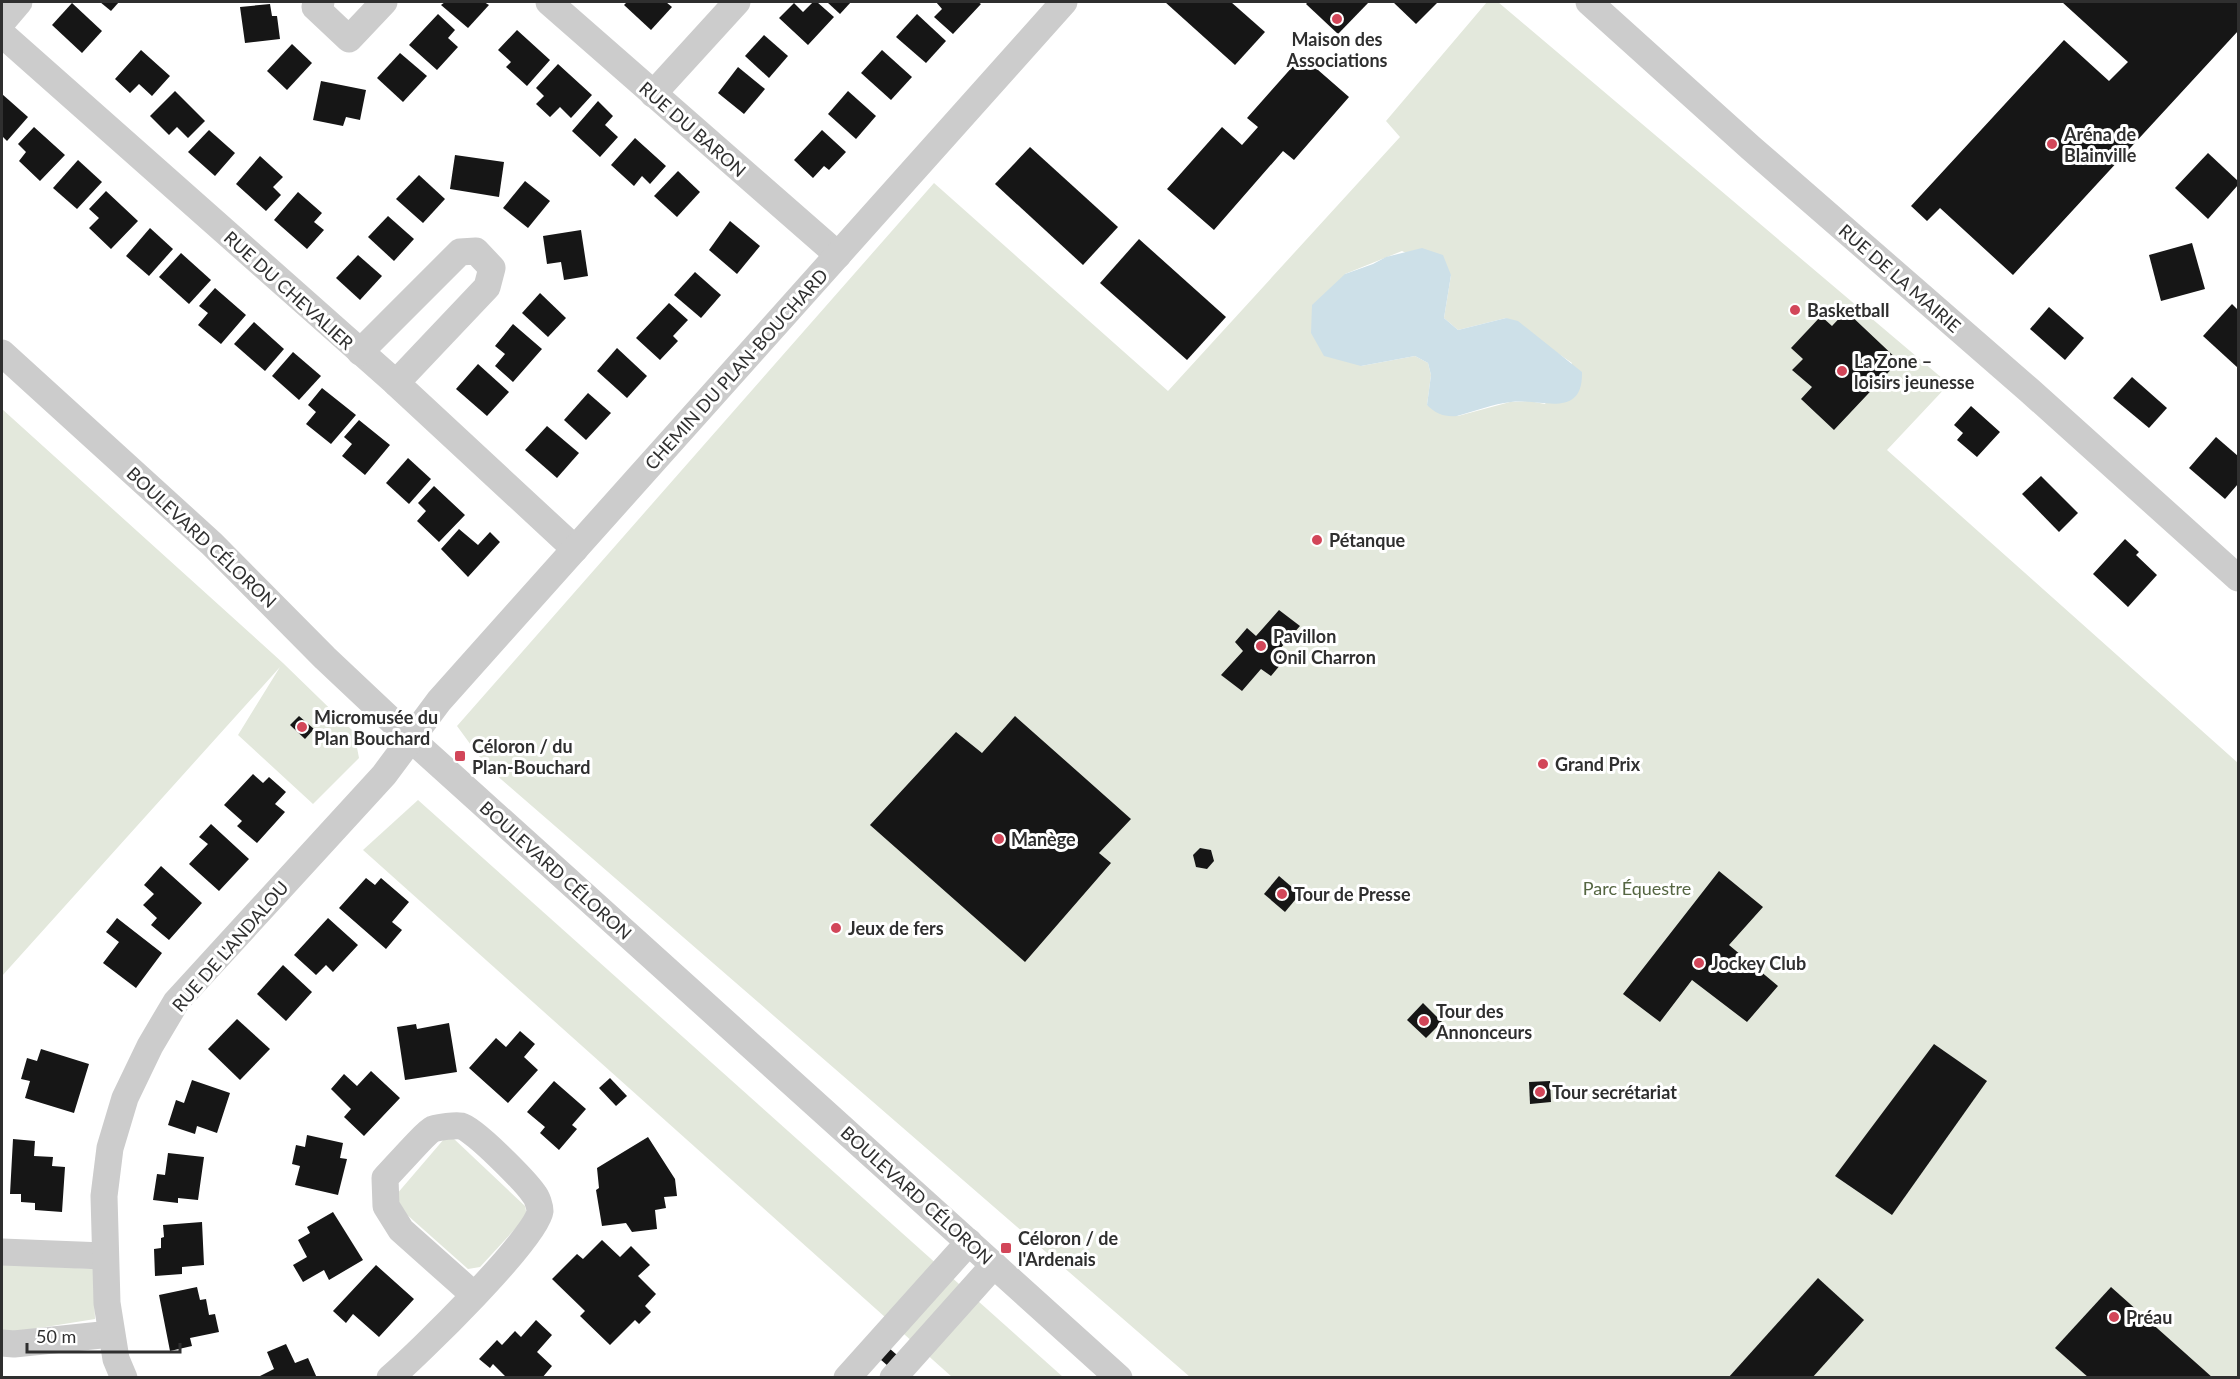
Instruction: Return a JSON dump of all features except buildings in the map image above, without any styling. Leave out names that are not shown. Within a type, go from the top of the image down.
[{"type":"street","points":[[2,22],[20,2]]},
{"type":"street","points":[[321,2],[315,8],[349,39],[384,2]]},
{"type":"street","name":"RUE DU BARON","points":[[549,2],[838,255]]},
{"type":"street","points":[[653,94],[737,2]]},
{"type":"street","name":"CHEMIN DU PLAN-BOUCHARD","points":[[411,739],[439,701],[1064,2]]},
{"type":"street","name":"RUE DE LA MAIRIE","points":[[1589,2],[1751,148],[2235,568]]},
{"type":"street","name":"RUE DU CHEVALIER","points":[[2,34],[396,383],[575,549]]},
{"type":"street","points":[[360,352],[460,252],[476,251],[492,268],[487,287],[396,383]]},
{"type":"street","name":"BOULEVARD CÉLORON","points":[[2,353],[204,537],[325,658],[411,739],[1119,1377]]},
{"type":"street","name":"RUE DE L'ANDALOU","points":[[124,1377],[116,1359],[111,1334],[104,1256],[104,1196],[110,1149],[125,1098],[150,1046],[176,1002],[384,775],[411,739]]},
{"type":"street","points":[[390,1377],[474,1295],[514,1251],[540,1211],[536,1196],[475,1133],[460,1126],[433,1129],[385,1178],[386,1206],[401,1230],[474,1295]]},
{"type":"street","points":[[847,1377],[969,1242]]},
{"type":"street","points":[[2,1252],[104,1256]]},
{"type":"street","points":[[893,1377],[994,1265]]},
{"type":"street","points":[[2,1343],[14,1344],[111,1334]]},
{"type":"green space","name":"Parc Équestre","points":[[1487,2],[1498,2],[1949,384],[1887,450],[2238,763],[2238,1377],[1190,1377],[487,767],[457,726],[934,183],[1168,391],[1400,137],[1386,121]],"holes":[[[1402,251],[1451,275],[1444,318],[1458,330],[1506,318],[1572,363],[1545,404],[1529,401],[1510,402],[1458,416],[1427,405],[1431,375],[1428,363],[1415,356],[1361,366],[1345,274]]]},
{"type":"green space","points":[[2,409],[283,663],[354,732],[359,758],[313,804],[238,735],[280,667],[2,976]]},
{"type":"green space","points":[[418,800],[1063,1377],[952,1377],[363,850]]},
{"type":"green space","points":[[453,1138],[525,1206],[527,1216],[480,1267],[468,1269],[396,1205],[396,1195],[444,1139]]},
{"type":"green space","points":[[2,1264],[93,1269],[95,1319],[2,1334]]},
{"type":"shaded area","points":[[1422,248],[1443,255],[1451,275],[1444,318],[1458,330],[1506,318],[1518,321],[1582,372],[1576,396],[1568,402],[1558,404],[1511,402],[1457,416],[1448,416],[1437,413],[1427,405],[1431,375],[1428,363],[1415,356],[1361,366],[1324,356],[1311,333],[1312,305],[1345,274],[1386,257]]},
{"type":"place","name":"Maison des Associations","points":[[1337,19]]},
{"type":"place","name":"Aréna de Blainville","points":[[2052,144]]},
{"type":"place","name":"Basketball","points":[[1795,310]]},
{"type":"place","name":"La Zone – loisirs jeunesse","points":[[1842,371]]},
{"type":"place","name":"Pétanque","points":[[1317,540]]},
{"type":"place","name":"Pavillon Onil Charron","points":[[1261,646]]},
{"type":"place","name":"Micromusée du Plan Bouchard","points":[[302,727]]},
{"type":"place","name":"Céloron / du Plan-Bouchard","points":[[460,756]]},
{"type":"place","name":"Grand Prix","points":[[1543,764]]},
{"type":"place","name":"Manège","points":[[999,839]]},
{"type":"place","name":"Tour de Presse","points":[[1282,894]]},
{"type":"place","name":"Jeux de fers","points":[[836,928]]},
{"type":"place","name":"Jockey Club","points":[[1699,963]]},
{"type":"place","name":"Tour des Annonceurs","points":[[1424,1021]]},
{"type":"place","name":"Tour secrétariat","points":[[1540,1092]]},
{"type":"place","name":"Céloron / de l'Ardenais","points":[[1006,1248]]},
{"type":"place","name":"Préau","points":[[2114,1317]]}]
